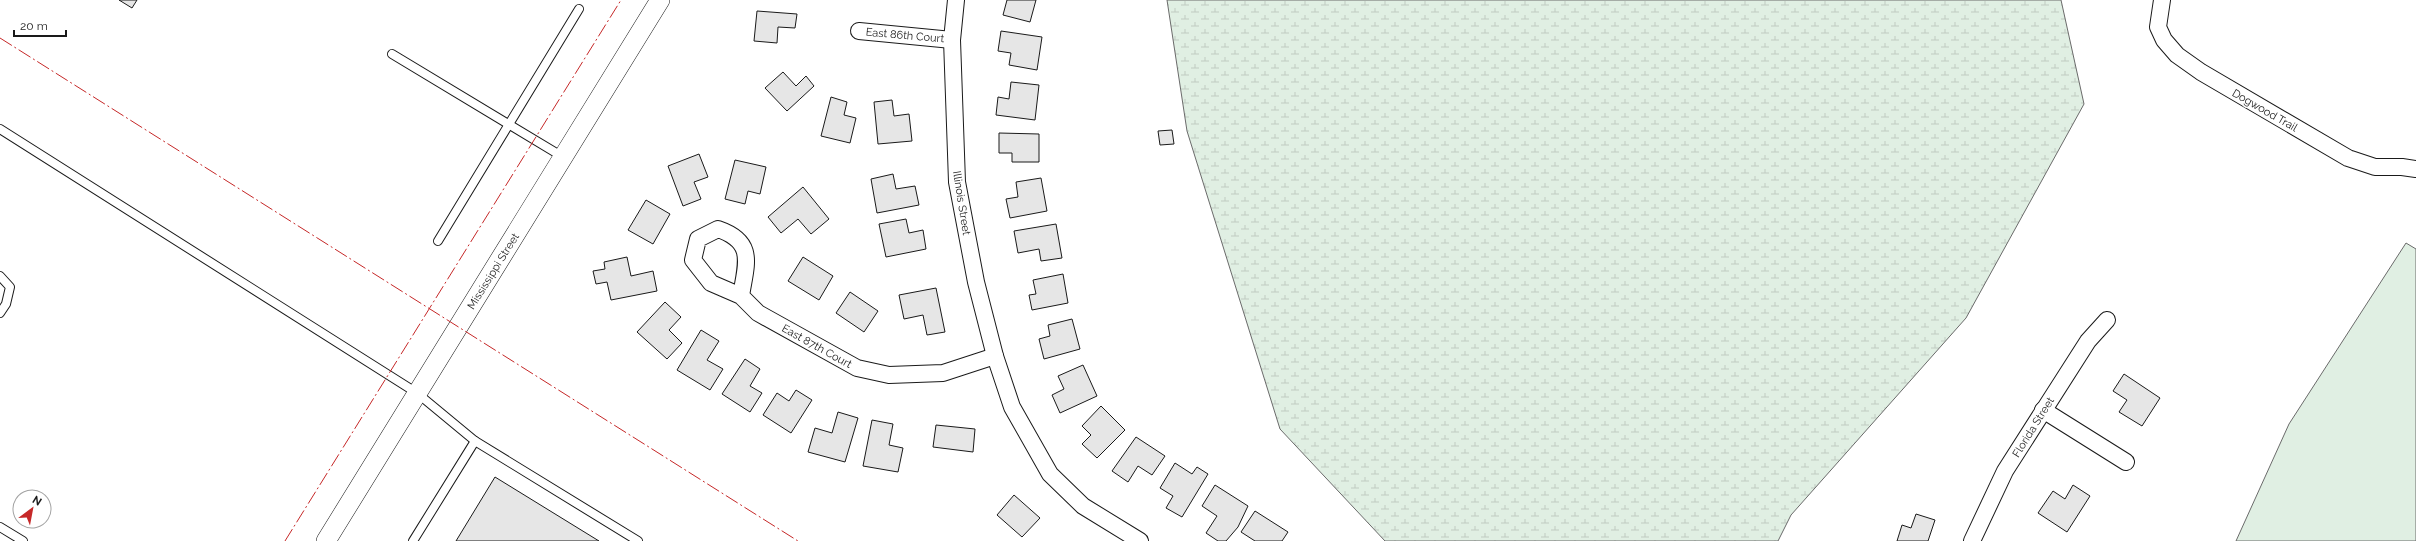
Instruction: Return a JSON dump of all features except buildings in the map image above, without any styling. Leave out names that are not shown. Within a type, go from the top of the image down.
[{"type":"street","name":"Mississippi Street","points":[[326,541],[660,0]]},
{"type":"street","name":"Illinois Street","points":[[956,0],[952,40],[957,182],[976,282],[995,356],[1012,407],[1050,474],[1083,506],[1140,541]]},
{"type":"street","name":"Dogwood Trail","points":[[2162,0],[2158,27],[2164,40],[2177,55],[2201,72],[2348,158],[2375,167],[2402,167],[2416,169]]},
{"type":"street","name":"East 86th Court","points":[[859,31],[952,40]]},
{"type":"street","name":"East 87th Court","points":[[741,296],[758,313],[857,368],[889,375],[943,373],[995,356]]},
{"type":"street","name":"Florida Street","points":[[1972,541],[2005,471],[2088,341],[2107,320]]},
{"type":"street","points":[[2043,410],[2126,462]]},
{"type":"lane","points":[[438,241],[510,125],[579,9]]},
{"type":"lane","points":[[392,54],[563,157]]},
{"type":"lane","points":[[0,129],[417,393],[475,441],[638,541]]},
{"type":"lane","points":[[0,276],[10,287],[6,304],[0,313]]},
{"type":"lane","points":[[412,541],[475,441]]},
{"type":"lane","points":[[0,527],[22,541]]},
{"type":"green space","points":[[1167,0],[2061,0],[2084,104],[1966,318],[1791,515],[1778,541],[1385,541],[1280,429],[1187,131]]},
{"type":"green space","points":[[2406,243],[2416,249],[2416,541],[2236,541],[2289,424]]},
{"type":"power","points":[[285,541],[621,0]]},
{"type":"power","points":[[0,38],[798,541]]}]
